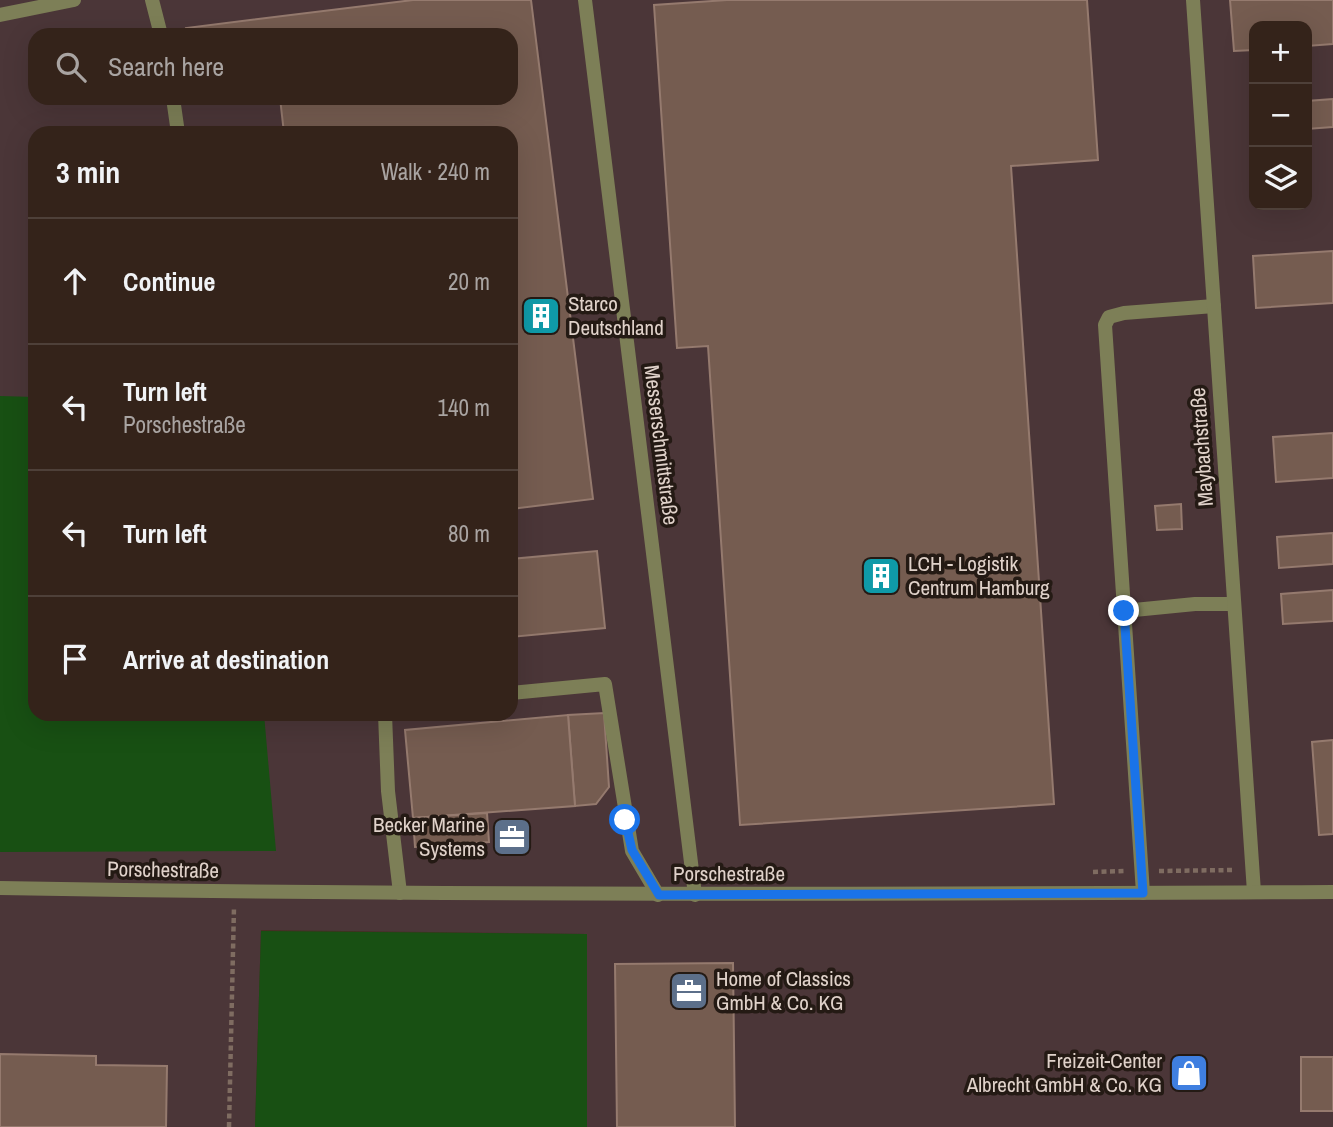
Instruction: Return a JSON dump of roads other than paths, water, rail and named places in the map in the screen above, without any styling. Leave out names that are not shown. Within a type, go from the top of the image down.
[{"type":"street","points":[[0,15],[74,0]]},
{"type":"street","points":[[152,0],[159,28]]},
{"type":"street","name":"Messerschmittstraße","points":[[585,0],[695,895]]},
{"type":"street","name":"Maybachstraße","points":[[1193,0],[1254,892]]},
{"type":"street","points":[[174,105],[177,126]]},
{"type":"street","points":[[1143,893],[1105,325],[1109,317],[1124,313],[1214,306]]},
{"type":"street","points":[[1124,611],[1195,604],[1234,604]]},
{"type":"street","points":[[518,692],[605,684],[632,850],[659,895]]},
{"type":"street","points":[[385,721],[388,791],[400,893]]},
{"type":"street","name":"Porschestraße","points":[[0,888],[659,895],[1333,892]]},
{"type":"place","name":"Starco Deutschland","points":[[541,316]]},
{"type":"place","name":"LCH - Logistik Centrum Hamburg","points":[[881,576]]},
{"type":"place","name":"Becker Marine Systems","points":[[512,837]]},
{"type":"place","name":"Home of Classics GmbH & Co. KG","points":[[689,991]]},
{"type":"place","name":"Freizeit-Center Albrecht GmbH & Co. KG","points":[[1189,1073]]}]
